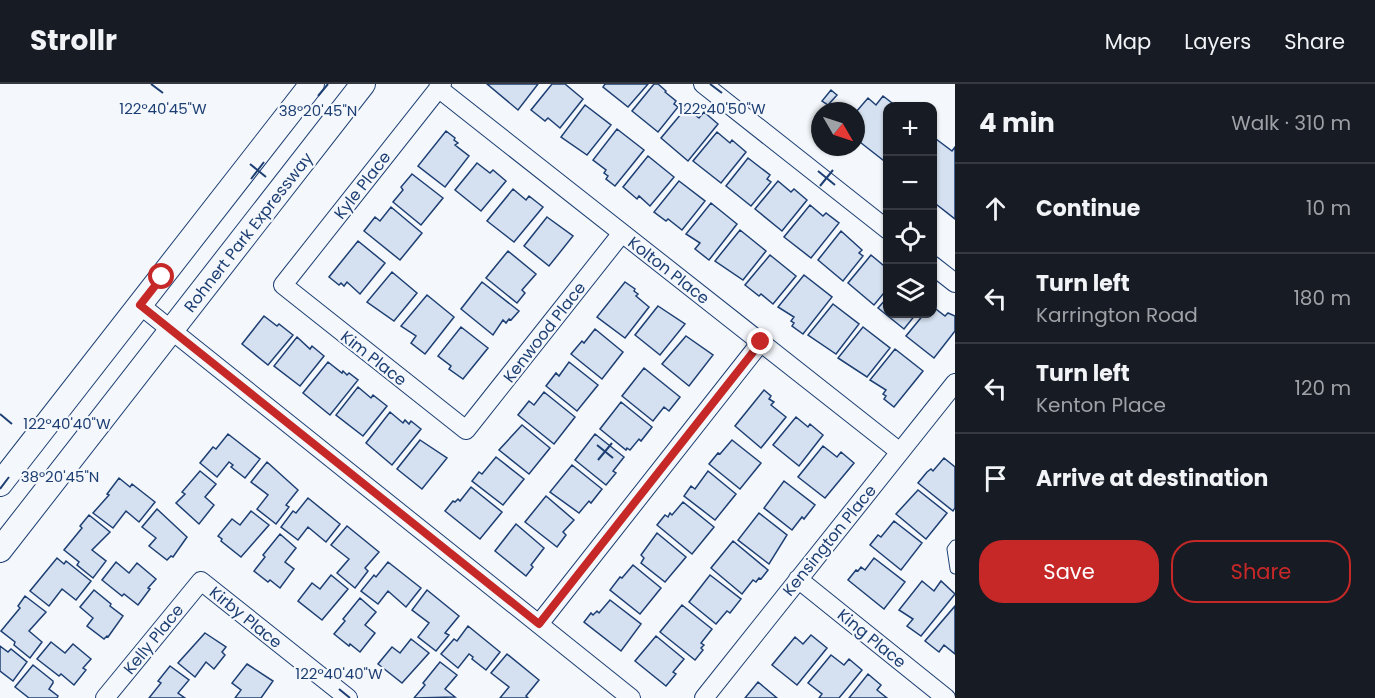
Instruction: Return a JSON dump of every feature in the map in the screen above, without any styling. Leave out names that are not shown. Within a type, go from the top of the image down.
[{"type":"main road","points":[[0,484],[312,84]]},
{"type":"main road","name":"Rohnert Park Expressway","points":[[0,550],[363,84]]},
{"type":"street","points":[[703,84],[883,226]]},
{"type":"street","name":"Kolton Place","points":[[440,86],[900,452]]},
{"type":"street","name":"Kyle Place","points":[[283,285],[440,86]]},
{"type":"street","name":"Kenwood Place","points":[[466,430],[622,233]]},
{"type":"street","points":[[937,269],[955,283]]},
{"type":"street","name":"Kim Place","points":[[283,285],[466,430]]},
{"type":"street","points":[[140,305],[631,698]]},
{"type":"street","points":[[539,624],[761,342]]},
{"type":"street","name":"Kensington Place","points":[[704,698],[955,383]]},
{"type":"street","name":"King Place","points":[[798,579],[946,698]]},
{"type":"street","name":"Kelly Place","points":[[105,698],[201,581]]},
{"type":"street","name":"Kirby Place","points":[[201,581],[348,698]]},
{"type":"lane","points":[[955,545],[952,549],[955,569]]},
{"type":"building","points":[[487,84],[538,84],[518,110]]},
{"type":"building","points":[[552,84],[565,84],[583,99],[560,128],[548,118],[545,121],[531,110]]},
{"type":"building","points":[[605,84],[648,84],[628,107],[603,87]]},
{"type":"building","points":[[654,84],[658,84],[666,91],[676,101],[674,104],[678,107],[658,132],[632,111]]},
{"type":"building","points":[[831,90],[837,95],[831,102],[822,101]]},
{"type":"building","points":[[883,96],[891,102],[883,102],[883,160],[865,146],[865,102],[868,98],[876,105]]},
{"type":"building","points":[[585,105],[611,125],[587,155],[561,137]]},
{"type":"building","points":[[686,108],[699,118],[704,112],[718,124],[688,161],[661,138]]},
{"type":"building","points":[[617,129],[644,150],[615,186],[606,179],[608,176],[604,173],[606,170],[593,160]]},
{"type":"building","points":[[446,131],[455,138],[454,140],[458,143],[455,145],[469,156],[445,187],[418,166]]},
{"type":"building","points":[[717,132],[730,143],[732,140],[746,152],[721,183],[693,161]]},
{"type":"building","points":[[937,140],[952,151],[955,147],[955,219],[937,205]]},
{"type":"building","points":[[648,156],[674,177],[650,206],[639,196],[637,199],[623,187]]},
{"type":"building","points":[[748,158],[770,175],[767,179],[771,182],[751,206],[726,186]]},
{"type":"building","points":[[477,163],[490,173],[493,170],[506,181],[481,211],[455,190]]},
{"type":"building","points":[[412,174],[443,198],[421,225],[393,202],[403,190],[401,187]]},
{"type":"building","points":[[679,181],[705,201],[682,230],[654,212]]},
{"type":"building","points":[[778,181],[791,192],[794,189],[807,200],[782,231],[755,209]]},
{"type":"building","points":[[513,189],[526,200],[529,196],[543,207],[514,242],[487,221]]},
{"type":"building","points":[[711,203],[737,224],[709,260],[695,249],[700,243],[686,234]]},
{"type":"building","points":[[810,205],[823,216],[826,213],[839,223],[811,258],[784,237]]},
{"type":"building","points":[[391,207],[422,233],[400,260],[364,231],[375,217],[380,221]]},
{"type":"building","points":[[547,217],[573,236],[549,266],[524,246]]},
{"type":"building","points":[[740,230],[766,251],[743,280],[715,261]]},
{"type":"building","points":[[841,231],[862,250],[859,253],[863,256],[843,281],[818,260]]},
{"type":"building","points":[[358,241],[385,263],[360,294],[347,282],[344,286],[341,283],[339,285],[329,277]]},
{"type":"building","points":[[508,251],[536,274],[522,290],[525,293],[517,303],[486,278]]},
{"type":"building","points":[[770,255],[796,276],[773,304],[745,285]]},
{"type":"building","points":[[871,255],[883,265],[883,294],[874,305],[848,283]]},
{"type":"building","points":[[392,272],[417,293],[394,321],[367,302]]},
{"type":"building","points":[[804,275],[832,297],[803,334],[792,326],[794,323],[791,321],[794,317],[778,307]]},
{"type":"building","points":[[482,282],[519,311],[506,323],[503,320],[493,335],[461,309]]},
{"type":"building","points":[[625,282],[635,289],[634,291],[638,294],[636,296],[649,307],[625,338],[597,317]]},
{"type":"building","points":[[427,295],[454,317],[425,354],[411,343],[416,336],[401,326]]},
{"type":"building","points":[[883,302],[883,312],[878,308]]},
{"type":"building","points":[[833,304],[859,324],[836,354],[808,335]]},
{"type":"building","points":[[658,306],[685,324],[660,355],[635,335]]},
{"type":"building","points":[[937,310],[945,316],[948,313],[955,316],[955,331],[934,358],[906,336],[921,318],[937,318]]},
{"type":"building","points":[[264,316],[293,335],[268,365],[242,344]]},
{"type":"building","points":[[890,318],[913,318],[904,329]]},
{"type":"building","points":[[461,327],[488,348],[463,379],[449,369],[451,366],[438,356]]},
{"type":"building","points":[[863,327],[890,348],[867,377],[838,358]]},
{"type":"building","points":[[595,329],[623,352],[602,379],[571,354]]},
{"type":"building","points":[[686,336],[713,355],[689,386],[662,364]]},
{"type":"building","points":[[297,337],[310,349],[312,346],[324,356],[300,386],[274,366]]},
{"type":"building","points":[[895,349],[923,371],[894,407],[884,399],[886,396],[883,394],[886,390],[870,380]]},
{"type":"building","points":[[328,362],[342,373],[343,371],[347,375],[349,373],[358,380],[330,415],[303,393]]},
{"type":"building","points":[[569,362],[598,385],[577,411],[546,386],[556,373],[559,376]]},
{"type":"building","points":[[644,368],[680,397],[669,411],[664,407],[653,421],[622,396]]},
{"type":"building","points":[[358,387],[371,398],[373,395],[387,406],[363,436],[336,415]]},
{"type":"building","points":[[764,390],[771,396],[769,399],[774,402],[771,405],[786,417],[761,448],[735,426]]},
{"type":"building","points":[[544,392],[575,417],[554,444],[518,415],[529,401],[534,405]]},
{"type":"building","points":[[621,402],[652,427],[630,450],[627,448],[626,450],[600,429]]},
{"type":"building","points":[[390,412],[403,423],[405,420],[409,424],[411,421],[421,429],[392,465],[366,443]]},
{"type":"building","points":[[796,417],[808,427],[810,424],[823,435],[799,466],[773,445]]},
{"type":"building","points":[[522,425],[550,448],[529,474],[499,450]]},
{"type":"building","points":[[228,434],[260,459],[245,478],[231,467],[233,465],[229,462],[217,477],[200,463]]},
{"type":"building","points":[[595,434],[624,457],[613,471],[616,473],[606,485],[575,460]]},
{"type":"building","points":[[420,440],[447,458],[422,489],[397,469]]},
{"type":"building","points":[[732,440],[761,463],[740,489],[709,464]]},
{"type":"building","points":[[823,446],[837,457],[841,452],[854,463],[825,498],[798,477]]},
{"type":"building","points":[[496,457],[524,479],[503,505],[472,481],[479,472],[482,474]]},
{"type":"building","points":[[944,458],[955,467],[955,508],[953,511],[918,483]]},
{"type":"building","points":[[267,462],[298,490],[286,505],[289,507],[276,524],[257,509],[268,495],[251,482]]},
{"type":"building","points":[[572,465],[602,489],[579,513],[550,492]]},
{"type":"building","points":[[200,471],[216,484],[205,497],[214,505],[199,524],[176,503]]},
{"type":"building","points":[[708,471],[736,494],[715,520],[684,496],[691,486],[695,489]]},
{"type":"building","points":[[119,478],[130,487],[132,484],[155,502],[139,522],[126,511],[113,528],[93,513],[109,495],[107,494]]},
{"type":"building","points":[[784,481],[815,505],[792,530],[764,508]]},
{"type":"building","points":[[471,487],[502,512],[480,539],[445,511],[453,501],[458,499],[460,501]]},
{"type":"building","points":[[918,490],[947,513],[926,539],[896,514]]},
{"type":"building","points":[[546,496],[574,520],[563,532],[566,535],[557,547],[525,522]]},
{"type":"building","points":[[308,498],[340,524],[326,542],[308,527],[298,540],[281,527],[293,511],[296,513]]},
{"type":"building","points":[[683,502],[714,527],[692,554],[657,525],[665,515],[668,517],[670,513],[672,515]]},
{"type":"building","points":[[157,509],[187,537],[173,557],[167,560],[149,546],[156,538],[142,527]]},
{"type":"building","points":[[251,511],[269,525],[241,557],[218,536],[232,519],[240,525]]},
{"type":"building","points":[[759,513],[787,535],[769,564],[738,540]]},
{"type":"building","points":[[89,515],[110,532],[92,550],[106,561],[93,578],[64,550],[82,528],[80,526]]},
{"type":"building","points":[[894,521],[922,543],[901,570],[870,545],[878,535],[881,537]]},
{"type":"building","points":[[516,524],[544,548],[526,576],[495,551]]},
{"type":"building","points":[[347,526],[379,552],[365,568],[368,571],[355,588],[337,573],[349,559],[331,545]]},
{"type":"building","points":[[657,533],[686,557],[665,582],[641,563],[644,558],[641,555]]},
{"type":"building","points":[[280,534],[296,548],[285,562],[294,569],[280,588],[254,571],[265,557],[263,555]]},
{"type":"building","points":[[733,541],[768,570],[761,579],[759,578],[756,582],[753,580],[742,594],[711,568]]},
{"type":"building","points":[[57,558],[64,564],[66,561],[91,581],[76,600],[62,589],[49,606],[30,591]]},
{"type":"building","points":[[874,558],[905,582],[884,609],[848,580],[861,567],[865,570]]},
{"type":"building","points":[[116,562],[129,573],[137,563],[156,579],[138,605],[102,580]]},
{"type":"building","points":[[388,562],[421,588],[406,607],[388,591],[378,604],[361,591]]},
{"type":"building","points":[[633,565],[661,588],[640,614],[610,590]]},
{"type":"building","points":[[331,575],[348,589],[322,620],[298,601],[312,583],[320,589]]},
{"type":"building","points":[[710,575],[741,599],[730,613],[727,611],[716,624],[689,602]]},
{"type":"building","points":[[922,581],[934,591],[941,581],[955,594],[921,636],[907,626],[913,619],[899,610]]},
{"type":"building","points":[[94,590],[123,616],[108,637],[104,639],[87,626],[93,618],[80,607]]},
{"type":"building","points":[[427,590],[459,616],[445,633],[449,635],[436,651],[418,637],[429,623],[412,610]]},
{"type":"building","points":[[25,596],[46,612],[29,631],[42,642],[30,658],[1,631],[20,608],[18,606]]},
{"type":"building","points":[[360,598],[376,612],[365,625],[375,633],[360,652],[334,634]]},
{"type":"building","points":[[610,600],[641,624],[621,651],[584,622],[591,613],[593,615],[597,611],[599,613]]},
{"type":"building","points":[[682,605],[712,629],[701,643],[704,645],[701,648],[703,650],[695,660],[660,632]]},
{"type":"building","points":[[955,606],[955,654],[944,645],[939,652],[925,641]]},
{"type":"building","points":[[468,626],[500,652],[486,670],[469,654],[458,668],[441,654],[454,639],[457,641]]},
{"type":"building","points":[[205,633],[226,647],[222,652],[225,655],[214,669],[206,662],[195,677],[178,663]]},
{"type":"building","points":[[811,635],[827,648],[797,685],[772,665],[795,637],[803,644]]},
{"type":"building","points":[[656,636],[684,659],[673,672],[676,674],[666,686],[635,661]]},
{"type":"building","points":[[411,639],[429,653],[402,683],[378,664],[392,647],[400,653]]},
{"type":"building","points":[[51,642],[65,653],[73,644],[91,659],[83,668],[86,670],[74,685],[37,659]]},
{"type":"building","points":[[0,646],[8,652],[11,649],[27,662],[13,681],[0,671]]},
{"type":"building","points":[[507,654],[539,680],[526,696],[528,698],[500,698],[509,687],[491,673]]},
{"type":"building","points":[[831,655],[844,665],[849,659],[862,670],[839,698],[819,698],[822,694],[808,683]]},
{"type":"building","points":[[440,662],[457,675],[445,689],[455,697],[414,698],[425,685],[423,683]]},
{"type":"building","points":[[247,664],[273,681],[261,698],[235,698],[241,690],[232,683]]},
{"type":"building","points":[[33,665],[53,681],[49,689],[58,696],[57,698],[29,698],[15,687]]},
{"type":"building","points":[[170,666],[189,680],[178,693],[185,698],[149,698],[161,683],[158,681]]},
{"type":"building","points":[[868,674],[881,685],[877,690],[887,698],[849,698]]},
{"type":"building","points":[[758,682],[777,698],[745,698]]},
{"type":"route","points":[[162,277],[140,305],[539,624],[761,342]]}]
